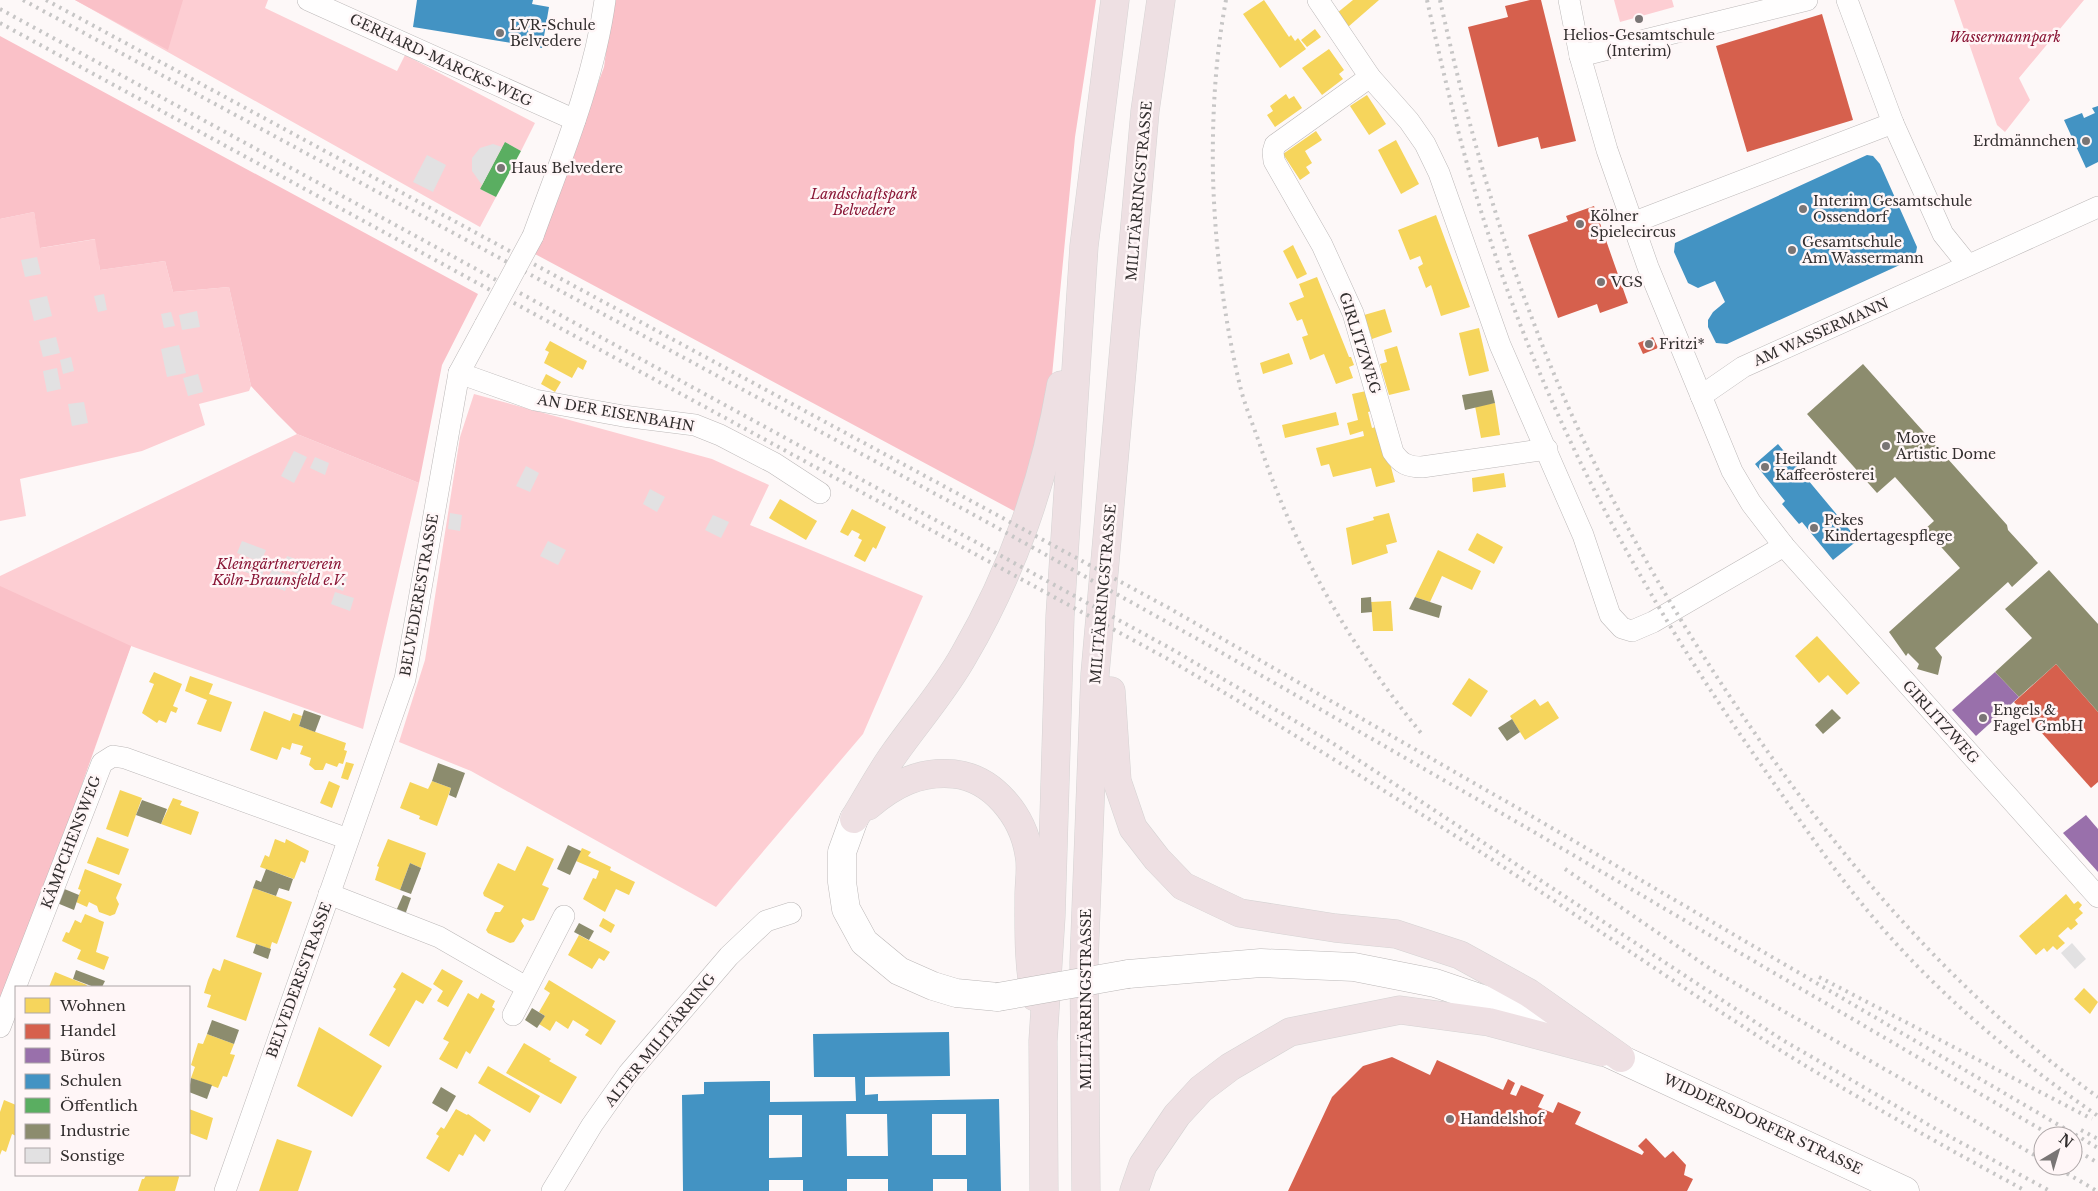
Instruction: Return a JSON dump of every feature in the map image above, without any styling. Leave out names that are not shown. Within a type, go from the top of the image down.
[{"type":"highway","points":[[854,819],[893,755],[928,710],[964,656],[1004,577],[1035,496],[1058,402],[1084,246],[1115,0]]},
{"type":"highway","name":"MILITÄRRINGSTRASSE","points":[[1086,1191],[1084,962],[1095,674],[1145,111],[1161,0]]},
{"type":"highway","points":[[1044,1191],[1043,1041],[1051,916],[1060,616],[1084,246]]},
{"type":"highway","points":[[1110,522],[1111,714],[1117,781],[1134,828],[1156,859],[1183,886],[1240,913],[1335,928],[1396,934],[1460,955],[1529,993],[1622,1058]]},
{"type":"highway","points":[[854,819],[885,792],[918,775],[944,773],[974,778],[999,796],[1024,834],[1030,855],[1029,966],[1043,1041]]},
{"type":"highway","points":[[1134,1191],[1143,1165],[1177,1115],[1201,1090],[1230,1067],[1290,1032],[1400,1010],[1489,1022],[1622,1058]]},
{"type":"main road","name":"WIDDERSDORFER STRASSE","points":[[854,819],[842,852],[842,882],[846,909],[864,942],[899,971],[933,986],[956,993],[998,997],[1128,974],[1261,963],[1354,967],[1435,983],[1516,1010],[1905,1191]]},
{"type":"street","name":"GERHARD-MARCKS-WEG","points":[[308,0],[575,120]]},
{"type":"street","name":"BELVEDERESTRASSE","points":[[225,1191],[409,664],[459,373],[533,236],[575,120],[602,21],[605,0]]},
{"type":"street","points":[[1318,0],[1370,77],[1425,144],[1438,174],[1500,345],[1583,535],[1610,615],[1622,628],[1632,631],[1653,622],[1784,546]]},
{"type":"street","points":[[1570,0],[1580,56],[1607,150],[1648,267],[1701,396]]},
{"type":"street","points":[[1580,56],[1807,0]]},
{"type":"street","points":[[1847,0],[1893,123],[1943,234],[1968,265]]},
{"type":"street","name":"GIRLITZWEG","points":[[1370,77],[1275,145],[1273,152],[1274,161],[1322,245],[1353,313],[1393,452],[1399,460],[1410,467],[1422,467],[1547,449]]},
{"type":"street","points":[[1632,223],[1893,123]]},
{"type":"street","name":"AM WASSERMANN","points":[[1701,396],[1743,368],[2098,207]]},
{"type":"street","name":"AN DER EISENBAHN","points":[[459,373],[535,400],[623,416],[695,425],[720,435],[774,463],[820,493]]},
{"type":"street","name":"GIRLITZWEG","points":[[1701,396],[1732,471],[1751,503],[1784,546],[2098,897]]},
{"type":"street","name":"KÄMPCHENSWEG","points":[[16,986],[102,763],[113,756],[125,758],[348,839]]},
{"type":"street","points":[[329,894],[439,937],[526,987]]},
{"type":"street","name":"ALTER MILITÄRRING","points":[[552,1191],[592,1125],[628,1074],[663,1032],[729,956],[766,921],[791,913]]},
{"type":"street","points":[[512,1015],[564,916]]},
{"type":"street","name":"KÄMPCHENSWEG","points":[[0,1027],[15,988]]},
{"type":"green space","points":[[75,0],[268,0],[265,8],[397,71],[405,55],[535,123],[521,151],[505,142],[482,185],[480,189],[496,197],[480,227]]},
{"type":"green space","points":[[75,0],[183,0],[168,50]]},
{"type":"green space","name":"Landschaftspark Belvedere","points":[[613,0],[1096,0],[1075,137],[1051,386],[1016,512],[535,254],[604,67]]},
{"type":"green space","points":[[1614,0],[1672,0],[1674,7],[1620,22]]},
{"type":"green space","name":"Wassermannpark","points":[[1954,0],[2084,0],[2019,78],[2030,100],[2005,132],[1997,125]]},
{"type":"green space","points":[[0,36],[478,294],[442,365],[419,483],[297,434],[277,414],[251,386],[229,287],[173,292],[165,261],[100,270],[95,239],[40,248],[34,212],[0,219]]},
{"type":"green space","points":[[34,212],[41,248],[96,239],[100,270],[165,261],[173,292],[229,287],[251,386],[249,391],[199,404],[205,425],[142,451],[20,479],[26,516],[0,521],[0,219]]},
{"type":"green space","points":[[474,394],[712,459],[769,485],[750,525],[923,596],[863,734],[716,907],[471,771],[399,742],[425,660],[460,437]]},
{"type":"green space","name":"Kleingärtnerverein Köln-Braunsfeld e.V.","points":[[297,434],[419,483],[363,729],[131,646],[0,991],[0,576]]},
{"type":"green space","points":[[0,586],[131,646],[0,1016]]},
{"type":"building: Wohnen","points":[[1264,0],[1289,37],[1291,35],[1295,41],[1298,38],[1306,49],[1280,68],[1243,14]]},
{"type":"building: Wohnen","points":[[1353,0],[1379,0],[1348,27],[1337,13]]},
{"type":"building: Wohnen","points":[[1315,29],[1321,37],[1307,47],[1301,40]]},
{"type":"building: Wohnen","points":[[1329,49],[1344,70],[1339,74],[1343,79],[1322,95],[1302,68]]},
{"type":"building: Wohnen","points":[[1286,94],[1289,99],[1294,96],[1302,108],[1275,127],[1267,115],[1273,111],[1270,106]]},
{"type":"building: Wohnen","points":[[1367,95],[1386,124],[1369,135],[1350,106]]},
{"type":"building: Wohnen","points":[[1316,131],[1322,140],[1305,151],[1312,163],[1306,167],[1310,173],[1300,180],[1283,154]]},
{"type":"building: Wohnen","points":[[1396,140],[1419,184],[1401,194],[1378,150]]},
{"type":"building: Wohnen","points":[[1436,215],[1470,307],[1441,316],[1431,285],[1426,288],[1418,267],[1423,264],[1420,256],[1410,260],[1398,230]]},
{"type":"building: Wohnen","points":[[1293,245],[1307,274],[1297,279],[1283,251]]},
{"type":"building: Wohnen","points":[[1317,277],[1349,357],[1351,357],[1354,365],[1349,367],[1353,378],[1336,384],[1324,354],[1310,360],[1302,337],[1308,335],[1302,319],[1297,321],[1289,303],[1304,297],[1299,284]]},
{"type":"building: Wohnen","points":[[1385,309],[1392,332],[1372,339],[1364,315]]},
{"type":"building: Wohnen","points":[[1479,328],[1489,371],[1469,376],[1459,333]]},
{"type":"building: Wohnen","points":[[550,341],[587,361],[583,370],[578,367],[572,378],[544,363],[549,352],[545,350]]},
{"type":"building: Wohnen","points":[[1397,346],[1410,390],[1389,395],[1380,364],[1387,362],[1384,350]]},
{"type":"building: Wohnen","points":[[1289,353],[1293,364],[1263,374],[1260,363]]},
{"type":"building: Wohnen","points":[[546,374],[561,382],[555,392],[541,384]]},
{"type":"building: Wohnen","points":[[1371,390],[1376,410],[1368,412],[1372,428],[1380,426],[1395,482],[1376,487],[1371,468],[1333,477],[1329,464],[1321,466],[1316,448],[1364,436],[1363,431],[1350,435],[1347,423],[1358,420],[1352,394]]},
{"type":"building: Wohnen","points":[[1495,403],[1500,435],[1481,438],[1475,406]]},
{"type":"building: Wohnen","points":[[1336,412],[1339,425],[1285,438],[1282,425]]},
{"type":"building: Wohnen","points":[[1504,473],[1506,487],[1473,492],[1472,478]]},
{"type":"building: Wohnen","points":[[780,499],[817,521],[806,540],[769,518]]},
{"type":"building: Wohnen","points":[[852,509],[886,527],[876,549],[873,547],[865,562],[854,556],[862,540],[858,538],[860,534],[852,530],[848,536],[840,532]]},
{"type":"building: Wohnen","points":[[1389,513],[1397,542],[1386,545],[1388,553],[1352,565],[1346,528],[1374,520],[1373,517]]},
{"type":"building: Wohnen","points":[[1477,533],[1503,547],[1494,564],[1468,550]]},
{"type":"building: Wohnen","points":[[1438,550],[1481,571],[1472,590],[1442,576],[1430,602],[1415,597]]},
{"type":"building: Wohnen","points":[[1391,601],[1393,631],[1373,631],[1371,602]]},
{"type":"building: Wohnen","points":[[1817,636],[1860,683],[1847,695],[1828,675],[1819,683],[1795,656]]},
{"type":"building: Wohnen","points":[[154,672],[182,684],[173,706],[178,708],[176,713],[171,711],[166,723],[159,720],[157,723],[142,713],[154,684],[149,682]]},
{"type":"building: Wohnen","points":[[190,676],[213,684],[209,694],[232,702],[221,732],[197,724],[207,700],[185,691]]},
{"type":"building: Wohnen","points":[[1469,678],[1488,691],[1471,717],[1452,704]]},
{"type":"building: Wohnen","points":[[1535,699],[1540,706],[1548,701],[1559,718],[1525,740],[1510,716]]},
{"type":"building: Wohnen","points":[[264,711],[290,721],[293,713],[302,716],[299,726],[346,743],[344,750],[347,751],[343,764],[339,763],[337,767],[326,763],[323,770],[315,770],[309,765],[311,758],[300,754],[303,746],[292,743],[290,750],[282,747],[277,760],[250,750]]},
{"type":"building: Wohnen","points":[[346,762],[354,764],[348,780],[341,778]]},
{"type":"building: Wohnen","points":[[329,781],[340,786],[332,808],[320,803]]},
{"type":"building: Wohnen","points":[[432,781],[451,788],[437,826],[419,819],[420,816],[400,808],[410,782],[428,789]]},
{"type":"building: Wohnen","points":[[120,790],[142,798],[128,837],[106,829]]},
{"type":"building: Wohnen","points":[[173,798],[182,801],[180,805],[199,812],[191,835],[161,824]]},
{"type":"building: Wohnen","points":[[97,837],[129,849],[119,875],[87,863]]},
{"type":"building: Wohnen","points":[[275,839],[285,843],[286,839],[309,851],[305,863],[301,861],[294,879],[260,867],[265,855],[269,857]]},
{"type":"building: Wohnen","points":[[388,839],[426,853],[421,868],[410,863],[400,890],[375,880],[379,867],[377,866]]},
{"type":"building: Wohnen","points":[[527,846],[554,859],[542,885],[549,888],[534,920],[530,921],[523,918],[521,921],[524,926],[514,942],[510,943],[488,933],[486,930],[495,912],[500,912],[504,906],[484,896],[483,893],[498,863],[515,871]]},
{"type":"building: Wohnen","points":[[582,848],[591,852],[588,856],[611,867],[610,870],[635,882],[629,895],[616,889],[605,912],[583,899],[593,878],[596,879],[599,871],[576,861]]},
{"type":"building: Wohnen","points":[[85,869],[122,884],[116,898],[119,904],[115,914],[110,916],[99,912],[97,906],[89,902],[87,907],[76,902],[81,890],[78,889]]},
{"type":"building: Wohnen","points":[[253,888],[292,902],[277,944],[272,942],[270,949],[236,937]]},
{"type":"building: Wohnen","points":[[2066,894],[2074,904],[2078,901],[2082,905],[2079,909],[2083,913],[2075,920],[2078,924],[2071,930],[2068,927],[2058,936],[2065,943],[2057,950],[2053,946],[2047,952],[2044,948],[2036,955],[2019,936]]},
{"type":"building: Wohnen","points":[[85,914],[104,922],[96,952],[109,957],[104,970],[77,959],[81,950],[62,941],[66,932],[69,933],[75,920],[81,923]]},
{"type":"building: Wohnen","points":[[603,918],[615,925],[611,933],[599,926]]},
{"type":"building: Wohnen","points":[[579,935],[610,952],[604,961],[599,958],[592,969],[568,955]]},
{"type":"building: Wohnen","points":[[224,959],[262,973],[246,1021],[207,1007],[211,995],[204,993],[208,980],[213,968],[220,971]]},
{"type":"building: Wohnen","points":[[442,969],[463,981],[448,1007],[437,1001],[443,991],[433,984]]},
{"type":"building: Wohnen","points":[[55,972],[87,985],[86,986],[49,986]]},
{"type":"building: Wohnen","points":[[402,972],[432,989],[423,1004],[416,1000],[389,1047],[369,1035],[396,989],[393,987]]},
{"type":"building: Wohnen","points":[[549,980],[616,1021],[601,1045],[585,1035],[589,1030],[573,1020],[568,1029],[556,1021],[550,1031],[539,1024],[545,1016],[539,1012],[550,993],[544,989]]},
{"type":"building: Wohnen","points":[[2084,988],[2098,1002],[2090,1014],[2074,999]]},
{"type":"building: Wohnen","points":[[468,993],[478,999],[481,993],[495,1001],[492,1007],[495,1009],[470,1054],[466,1051],[457,1069],[439,1059],[449,1042],[443,1039]]},
{"type":"building: Wohnen","points":[[319,1027],[382,1066],[352,1117],[297,1086]]},
{"type":"building: Wohnen","points":[[207,1034],[234,1044],[230,1054],[235,1055],[227,1077],[223,1076],[218,1088],[191,1078],[195,1067],[191,1065],[198,1043],[203,1044]]},
{"type":"building: Wohnen","points":[[524,1043],[551,1059],[549,1061],[577,1077],[561,1104],[506,1073]]},
{"type":"building: Wohnen","points":[[488,1066],[540,1096],[530,1113],[478,1083]]},
{"type":"building: Wohnen","points":[[4,1100],[15,1105],[15,1136],[12,1134],[6,1152],[2,1150],[0,1155],[0,1112]]},
{"type":"building: Wohnen","points":[[190,1109],[213,1118],[207,1140],[190,1133]]},
{"type":"building: Wohnen","points":[[456,1109],[468,1114],[491,1130],[484,1142],[475,1134],[463,1156],[459,1154],[449,1172],[426,1158],[439,1136],[436,1134],[441,1127],[444,1129]]},
{"type":"building: Wohnen","points":[[277,1139],[312,1151],[298,1191],[259,1191]]},
{"type":"building: Wohnen","points":[[146,1176],[179,1177],[175,1191],[138,1191],[142,1179]]},
{"type":"building: Handel","points":[[1530,0],[1541,0],[1576,141],[1541,149],[1538,137],[1498,147],[1468,27],[1508,17],[1505,6]]},
{"type":"building: Handel","points":[[1822,14],[1853,120],[1747,152],[1716,46]]},
{"type":"building: Handel","points":[[1594,206],[1628,303],[1600,313],[1597,304],[1558,318],[1528,235],[1568,221],[1566,216]]},
{"type":"building: Handel","points":[[1653,337],[1658,348],[1643,354],[1638,343]]},
{"type":"building: Handel","points":[[2056,664],[2098,712],[2098,782],[2091,788],[2014,702]]},
{"type":"building: Handel","name":"Handelshof","points":[[1392,1057],[1430,1075],[1437,1060],[1503,1090],[1508,1079],[1515,1083],[1510,1094],[1516,1096],[1521,1085],[1544,1095],[1538,1107],[1553,1113],[1558,1102],[1581,1112],[1575,1124],[1642,1155],[1644,1152],[1638,1146],[1646,1138],[1665,1158],[1673,1151],[1686,1165],[1684,1175],[1693,1179],[1687,1191],[1288,1191],[1332,1097],[1363,1066]]},
{"type":"building: Büros","points":[[1995,672],[2019,697],[1976,736],[1952,710]]},
{"type":"building: Büros","points":[[2086,815],[2098,829],[2098,872],[2063,833]]},
{"type":"building: Schulen","points":[[417,0],[533,0],[532,4],[549,7],[542,48],[413,27]]},
{"type":"building: Schulen","name":"Erdmännchen","points":[[2098,106],[2098,162],[2086,168],[2064,120],[2082,113],[2084,118],[2095,113],[2092,108]]},
{"type":"building: Schulen","name":"Gesamtschule Am Wassermann","points":[[1867,155],[1873,156],[1880,164],[1917,247],[1915,258],[1727,344],[1716,343],[1708,327],[1708,320],[1713,312],[1725,302],[1715,281],[1698,288],[1688,283],[1674,252],[1675,243]]},
{"type":"building: Schulen","points":[[1778,444],[1858,540],[1833,560],[1802,522],[1799,524],[1782,504],[1785,501],[1755,464]]},
{"type":"building: Schulen","points":[[949,1032],[950,1076],[865,1077],[865,1095],[878,1094],[878,1101],[999,1099],[1001,1191],[967,1191],[967,1179],[933,1179],[933,1191],[888,1191],[888,1179],[847,1179],[847,1191],[803,1191],[803,1180],[769,1180],[769,1191],[683,1191],[682,1095],[704,1094],[704,1082],[770,1081],[770,1102],[856,1101],[855,1077],[814,1077],[813,1034]],"holes":[[[846,1114],[887,1114],[888,1156],[847,1156]],[[932,1114],[966,1114],[966,1155],[932,1155]],[[769,1115],[802,1115],[802,1157],[769,1158]]]},
{"type":"building: Öffentlich","name":"Haus Belvedere","points":[[505,142],[521,151],[496,197],[480,189]]},
{"type":"building: Industrie","name":"Move Artistic Dome","points":[[1863,364],[2007,525],[2008,530],[2038,563],[2012,587],[2008,582],[1935,648],[1942,657],[1938,675],[1917,669],[1919,664],[1908,653],[1906,656],[1889,632],[1960,568],[1925,529],[1934,521],[1895,477],[1877,493],[1807,414]]},
{"type":"building: Industrie","points":[[1492,390],[1495,403],[1465,410],[1462,395]]},
{"type":"building: Industrie","points":[[2049,570],[2098,624],[2098,712],[2056,664],[2019,697],[1995,672],[2032,638],[2005,609]]},
{"type":"building: Industrie","points":[[1371,597],[1372,612],[1361,613],[1361,598]]},
{"type":"building: Industrie","points":[[1415,597],[1442,606],[1439,618],[1409,609]]},
{"type":"building: Industrie","points":[[1832,709],[1841,718],[1823,734],[1815,725]]},
{"type":"building: Industrie","points":[[304,710],[321,716],[315,732],[299,726]]},
{"type":"building: Industrie","points":[[1512,719],[1520,732],[1507,741],[1498,728]]},
{"type":"building: Industrie","points":[[438,763],[465,773],[456,798],[449,795],[451,788],[432,781]]},
{"type":"building: Industrie","points":[[142,800],[167,809],[161,824],[136,815]]},
{"type":"building: Industrie","points":[[568,845],[581,851],[570,875],[557,869]]},
{"type":"building: Industrie","points":[[410,863],[421,868],[411,894],[400,890]]},
{"type":"building: Industrie","points":[[266,869],[293,879],[289,891],[279,888],[276,896],[253,888],[256,880],[261,882]]},
{"type":"building: Industrie","points":[[62,888],[79,895],[74,910],[57,903]]},
{"type":"building: Industrie","points":[[403,895],[411,898],[405,915],[396,911]]},
{"type":"building: Industrie","points":[[579,923],[594,931],[589,940],[574,932]]},
{"type":"building: Industrie","points":[[256,944],[271,949],[268,959],[253,953]]},
{"type":"building: Industrie","points":[[76,970],[105,981],[102,986],[91,986],[73,979]]},
{"type":"building: Industrie","points":[[532,1008],[545,1016],[537,1028],[525,1020]]},
{"type":"building: Industrie","points":[[212,1020],[239,1030],[234,1044],[207,1034]]},
{"type":"building: Industrie","points":[[191,1078],[212,1085],[207,1099],[190,1092]]},
{"type":"building: Industrie","points":[[441,1087],[456,1096],[447,1112],[432,1103]]},
{"type":"building: Sonstige","points":[[493,144],[502,147],[482,185],[472,171],[472,158],[480,148]]},
{"type":"building: Sonstige","points":[[427,155],[446,165],[433,192],[413,182]]},
{"type":"building: Sonstige","points":[[37,257],[41,274],[25,277],[21,260]]},
{"type":"building: Sonstige","points":[[104,294],[107,310],[98,312],[94,296]]},
{"type":"building: Sonstige","points":[[47,296],[52,316],[34,321],[29,300]]},
{"type":"building: Sonstige","points":[[197,311],[200,327],[182,330],[179,315]]},
{"type":"building: Sonstige","points":[[171,312],[175,326],[164,328],[161,314]]},
{"type":"building: Sonstige","points":[[56,337],[60,353],[43,357],[39,341]]},
{"type":"building: Sonstige","points":[[179,345],[186,373],[167,377],[161,349]]},
{"type":"building: Sonstige","points":[[71,357],[74,371],[63,374],[60,360]]},
{"type":"building: Sonstige","points":[[57,368],[61,389],[47,392],[43,371]]},
{"type":"building: Sonstige","points":[[198,374],[203,392],[188,396],[183,378]]},
{"type":"building: Sonstige","points":[[84,402],[88,423],[72,426],[68,404]]},
{"type":"building: Sonstige","points":[[294,451],[307,457],[294,483],[281,476]]},
{"type":"building: Sonstige","points":[[315,457],[329,463],[325,475],[310,468]]},
{"type":"building: Sonstige","points":[[526,466],[539,473],[530,492],[516,486]]},
{"type":"building: Sonstige","points":[[650,489],[665,497],[657,512],[643,504]]},
{"type":"building: Sonstige","points":[[450,513],[462,515],[460,531],[448,529]]},
{"type":"building: Sonstige","points":[[713,515],[729,522],[721,538],[705,530]]},
{"type":"building: Sonstige","points":[[242,541],[266,550],[261,562],[237,553]]},
{"type":"building: Sonstige","points":[[548,541],[566,550],[558,565],[540,556]]},
{"type":"building: Sonstige","points":[[287,556],[304,562],[299,574],[282,568]]},
{"type":"building: Sonstige","points":[[244,559],[265,567],[261,578],[240,570]]},
{"type":"building: Sonstige","points":[[272,569],[291,576],[285,591],[266,584]]},
{"type":"building: Sonstige","points":[[336,576],[347,579],[343,591],[332,587]]},
{"type":"building: Sonstige","points":[[335,592],[354,598],[350,611],[331,604]]},
{"type":"building: Sonstige","points":[[2072,943],[2086,959],[2075,969],[2061,953]]},
{"type":"railway","points":[[23,0],[967,511],[1210,646],[1522,825],[2035,1126]]},
{"type":"railway","points":[[46,0],[1167,607],[1528,814],[2098,1148]]},
{"type":"railway","points":[[1226,0],[1215,88],[1213,176],[1221,284],[1241,390],[1273,482],[1289,520],[1326,595],[1371,666],[1421,733]]},
{"type":"railway","points":[[1427,0],[1448,91],[1472,180],[1490,239],[1542,379],[1606,513],[1680,642],[1720,705],[1804,826],[1877,922],[1927,976],[1981,1026],[2038,1073],[2098,1116]]},
{"type":"railway","points":[[1440,0],[1480,162],[1505,242],[1533,321],[1591,457],[1661,587],[1713,671],[1795,790],[1839,847],[1886,902],[1934,955],[1986,1006],[2040,1053],[2098,1097]]},
{"type":"railway","points":[[0,9],[1168,647],[1331,742],[1781,1039],[1934,1128],[2050,1191]]},
{"type":"railway","points":[[0,23],[1166,658],[1365,778],[1519,877],[1775,1047],[1899,1121],[2026,1191]]},
{"type":"railway","points":[[1565,869],[1712,970],[2033,1154]]},
{"type":"railway","points":[[1819,977],[2092,1119]]},
{"type":"railway","points":[[2083,1131],[2098,1139]]},
{"type":"railway","points":[[2083,1154],[2098,1163]]},
{"type":"railway","points":[[2071,1176],[2097,1191]]},
{"type":"place","name":"Helios-Gesamtschule (Interim)","points":[[1639,19]]},
{"type":"place","name":"LVR-Schule Belvedere","points":[[500,33]]},
{"type":"place","name":"Erdmännchen","points":[[2086,141]]},
{"type":"place","name":"Haus Belvedere","points":[[501,168]]},
{"type":"place","name":"Interim Gesamtschule Ossendorf","points":[[1803,209]]},
{"type":"place","name":"Kölner Spielecircus","points":[[1580,224]]},
{"type":"place","name":"Gesamtschule Am Wassermann","points":[[1792,250]]},
{"type":"place","name":"VGS","points":[[1601,282]]},
{"type":"place","name":"Fritzi*","points":[[1649,344]]},
{"type":"place","name":"Move Artistic Dome","points":[[1886,446]]},
{"type":"place","name":"Heilandt Kaffeerösterei","points":[[1765,467]]},
{"type":"place","name":"Pekes Kindertagespflege","points":[[1814,528]]},
{"type":"place","name":"Engels & Fagel GmbH","points":[[1983,718]]},
{"type":"place","name":"Handelshof","points":[[1450,1119]]}]
